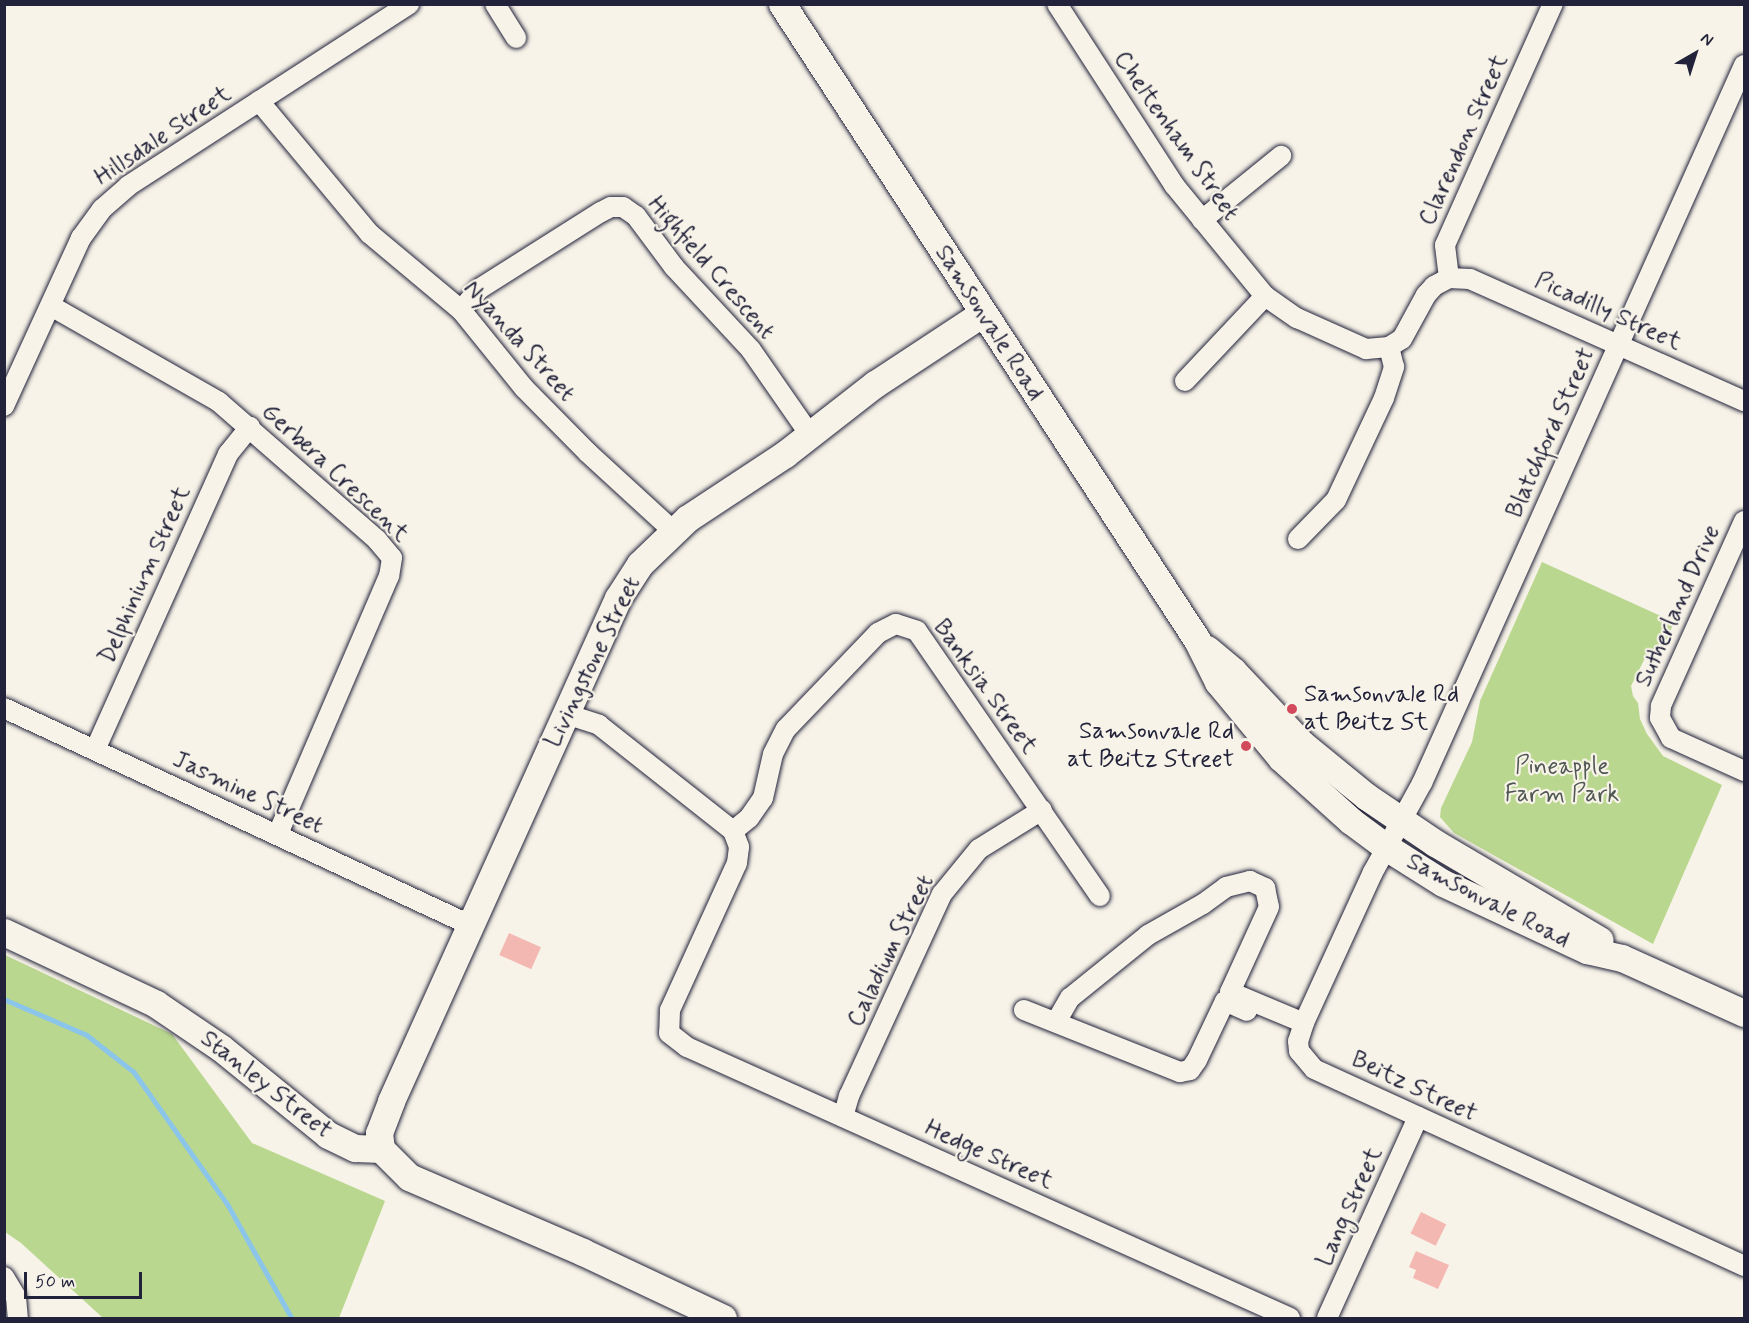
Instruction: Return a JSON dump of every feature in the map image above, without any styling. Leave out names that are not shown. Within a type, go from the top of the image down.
[{"type":"main road","name":"Samsonvale Road","points":[[782,4],[1197,640],[1218,682],[1256,731],[1325,800],[1386,847],[1477,900],[1587,950],[1622,958],[1744,1013]]},
{"type":"main road","name":"Livingstone Street","points":[[381,1149],[379,1133],[383,1121],[618,598],[640,564],[673,531],[810,435],[874,384],[983,313]]},
{"type":"main road","name":"Samsonvale Road","points":[[1197,640],[1233,671],[1302,744],[1402,822],[1595,935],[1622,958]]},
{"type":"main road","name":"Stanley Street","points":[[4,932],[156,1004],[221,1048],[328,1135],[355,1148],[381,1149]]},
{"type":"main road","points":[[381,1149],[398,1168],[417,1181],[583,1252],[723,1318]]},
{"type":"street","name":"Hillsdale Street","points":[[4,406],[81,238],[102,209],[128,186],[409,4]]},
{"type":"street","points":[[495,4],[516,38]]},
{"type":"street","name":"Cheltenham Street","points":[[1057,4],[1174,185],[1264,296],[1297,318],[1366,349],[1389,347]]},
{"type":"street","name":"Clarendon Street","points":[[1449,278],[1445,245],[1552,4]]},
{"type":"street","name":"Blatchford Street","points":[[1402,822],[1422,783],[1744,65]]},
{"type":"street","name":"Nyanda Street","points":[[259,101],[370,234],[461,310],[525,388],[588,453],[673,531]]},
{"type":"street","points":[[1202,220],[1281,156]]},
{"type":"street","name":"Highfield Crescent","points":[[461,310],[479,289],[601,212],[611,207],[623,207],[636,216],[674,267],[751,350],[810,435]]},
{"type":"street","points":[[1299,539],[1336,500],[1384,398],[1394,367],[1389,347],[1402,339],[1426,295],[1434,286],[1449,278]]},
{"type":"street","name":"Picadilly Street","points":[[1449,278],[1470,279],[1744,401]]},
{"type":"street","points":[[1185,381],[1264,296]]},
{"type":"street","name":"Gerbera Crescent","points":[[51,306],[219,402],[377,540],[392,558],[389,576],[278,834]]},
{"type":"street","name":"Delphinium Street","points":[[95,750],[228,454],[250,427]]},
{"type":"street","name":"Sutherland Drive","points":[[1744,521],[1661,706],[1660,718],[1671,738],[1744,771]]},
{"type":"street","name":"Banksia Street","points":[[733,831],[749,818],[763,798],[772,754],[786,729],[879,633],[896,624],[917,631],[1100,896]]},
{"type":"street","name":"Jasmine Street","points":[[4,708],[470,925]]},
{"type":"street","points":[[566,714],[599,725],[733,831]]},
{"type":"street","name":"Caladium Street","points":[[843,1117],[849,1096],[942,894],[979,849],[1042,810]]},
{"type":"street","points":[[1302,1028],[1386,847],[1402,822]]},
{"type":"street","name":"Hedge Street","points":[[733,831],[739,846],[737,862],[670,1010],[669,1033],[687,1047],[1290,1318]]},
{"type":"street","points":[[1056,1022],[1070,998],[1148,935],[1203,904],[1226,887],[1250,881],[1265,888],[1269,908],[1230,992],[1302,1028]]},
{"type":"street","points":[[1024,1010],[1180,1072],[1190,1070],[1197,1060],[1225,1001],[1302,1028]]},
{"type":"street","name":"Beitz Street","points":[[1302,1028],[1299,1051],[1305,1062],[1314,1069],[1744,1266]]},
{"type":"street","name":"Lang Street","points":[[1327,1318],[1418,1117]]},
{"type":"street","points":[[4,1277],[16,1297],[18,1318]]},
{"type":"green space","name":"Pineapple Farm Park","points":[[1542,562],[1674,622],[1664,646],[1648,652],[1631,686],[1633,696],[1638,703],[1640,719],[1647,734],[1663,756],[1722,785],[1653,944],[1454,833],[1440,817],[1441,808],[1472,742],[1480,701]]},
{"type":"green space","points":[[5,955],[172,1034],[252,1143],[385,1201],[339,1318],[103,1318],[21,1243],[5,1232]]},
{"type":"building","points":[[509,933],[541,947],[531,969],[499,955]]},
{"type":"building","points":[[1421,1212],[1446,1224],[1436,1246],[1410,1234]]},
{"type":"building","points":[[1416,1251],[1449,1265],[1438,1289],[1413,1278],[1416,1270],[1409,1267]]},
{"type":"waterway","points":[[4,999],[87,1035],[134,1072],[228,1205],[292,1318]]},
{"type":"place","name":"Samsonvale Rd at Beitz St","points":[[1292,709]]},
{"type":"place","name":"Samsonvale Rd at Beitz Street","points":[[1246,746]]}]
